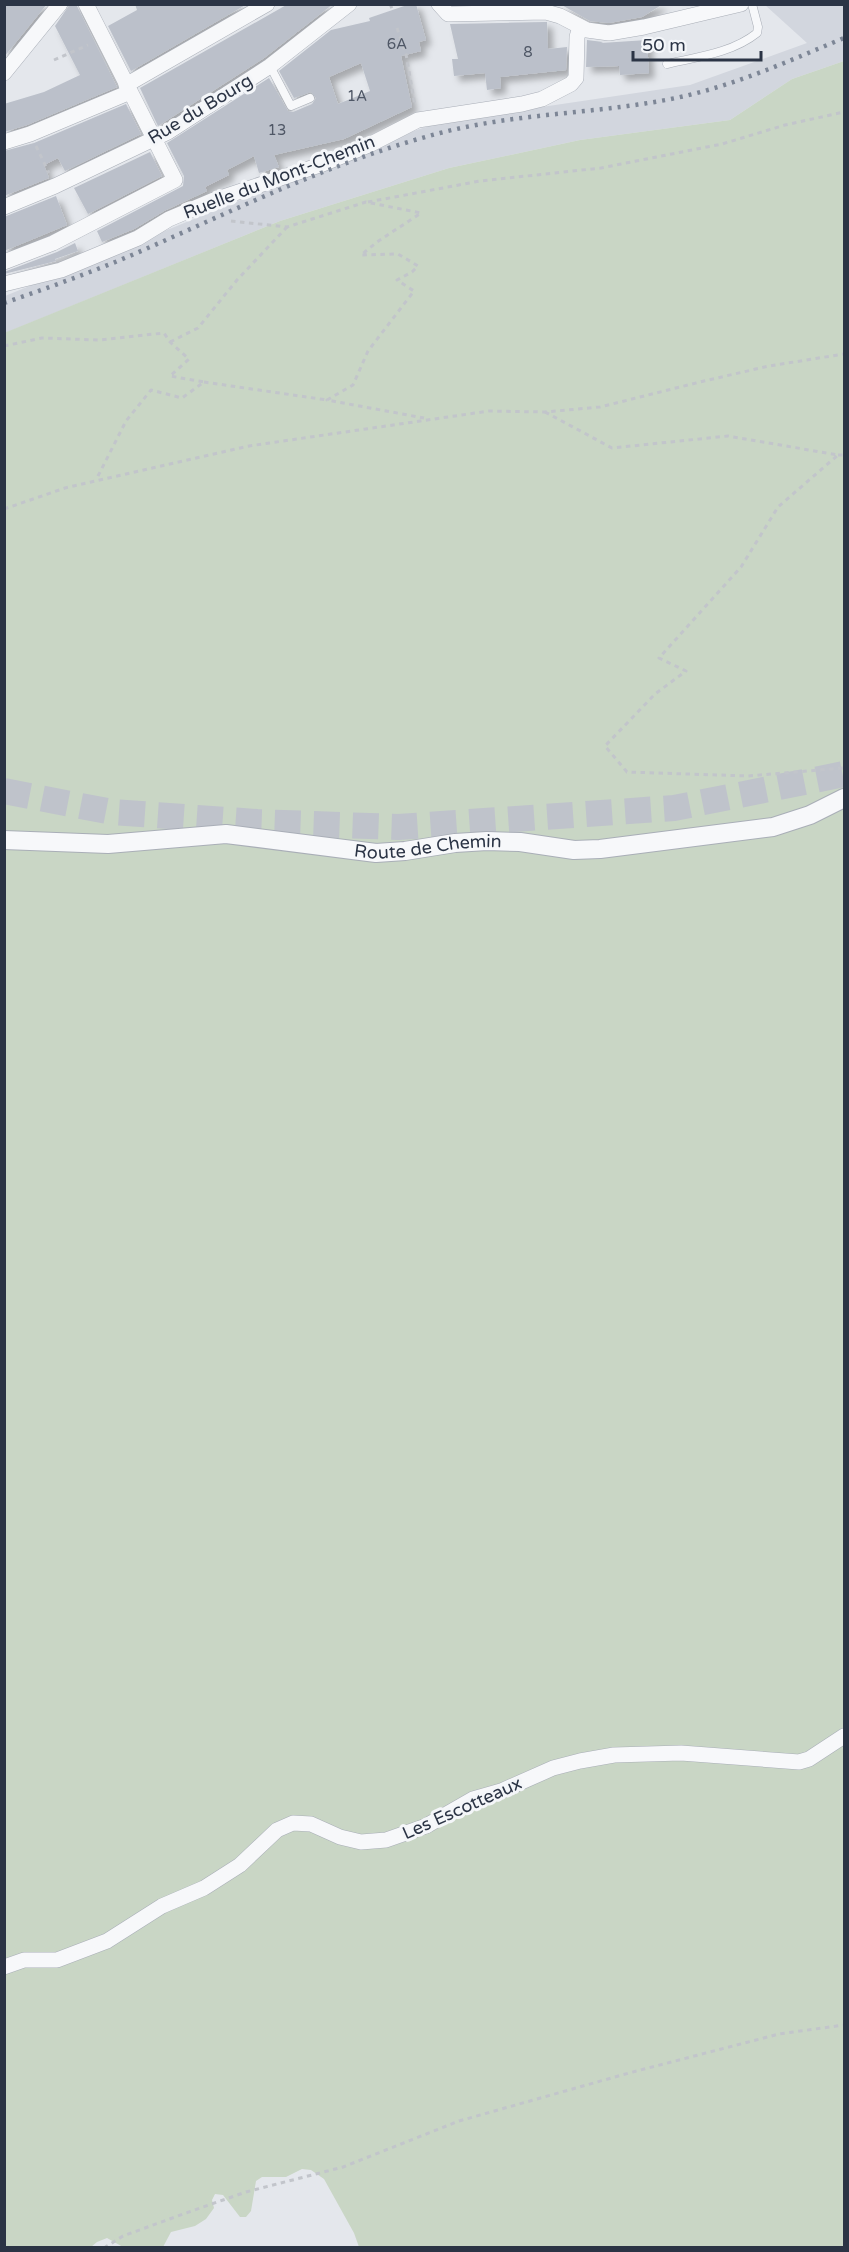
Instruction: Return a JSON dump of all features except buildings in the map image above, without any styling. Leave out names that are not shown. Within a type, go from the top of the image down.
[{"type":"street","points":[[4,73],[60,4]]},
{"type":"street","name":"Rue du Bourg","points":[[4,207],[55,186],[168,132],[270,66],[349,4]]},
{"type":"street","points":[[439,4],[448,14],[554,9],[580,27],[609,33],[741,4]]},
{"type":"street","points":[[91,6],[103,37],[154,138]]},
{"type":"street","points":[[4,142],[30,134],[128,89],[263,6]]},
{"type":"street","name":"Ruelle du Mont-Chemin","points":[[4,284],[61,270],[138,238],[169,219],[205,204],[320,165],[418,120],[532,102],[562,89],[576,78],[577,37],[580,27]]},
{"type":"street","name":"Ruelle du Mont-Chemin","points":[[4,262],[53,243],[175,180],[154,138]]},
{"type":"street","name":"Route de Chemin","points":[[4,840],[108,844],[226,834],[376,852],[405,851],[455,843],[487,841],[520,842],[574,850],[600,849],[773,827],[810,815],[844,798]]},
{"type":"street","name":"Les Escotteaux","points":[[4,1967],[24,1960],[57,1960],[107,1941],[162,1906],[204,1888],[240,1865],[277,1830],[293,1823],[311,1824],[340,1837],[361,1842],[386,1840],[416,1830],[473,1799],[501,1791],[553,1768],[580,1761],[628,1754],[681,1753],[799,1762],[809,1759],[844,1736]]},
{"type":"lane","points":[[666,64],[739,46],[757,33],[758,27],[752,4]]},
{"type":"lane","points":[[270,66],[291,106],[310,98]]},
{"type":"path","points":[[390,4],[393,11]]},
{"type":"path","points":[[397,28],[406,54],[418,120]]},
{"type":"path","points":[[54,60],[70,55],[103,37]]},
{"type":"path","points":[[231,221],[287,227],[366,202],[480,181],[601,168],[722,144],[785,125],[844,112]]},
{"type":"path","points":[[30,134],[55,186]]},
{"type":"path","points":[[327,400],[353,385],[368,351],[414,291],[396,280],[412,272],[418,266],[398,254],[361,255],[421,213],[366,202]]},
{"type":"path","points":[[170,342],[198,328],[237,280],[287,227]]},
{"type":"path","points":[[4,346],[42,338],[99,340],[164,333],[170,342],[189,359],[170,376],[327,400],[429,419]]},
{"type":"path","points":[[4,509],[96,480],[249,446],[489,411],[545,412],[600,407],[769,366],[844,354]]},
{"type":"path","points":[[96,480],[126,421],[151,390],[182,398],[204,382]]},
{"type":"path","points":[[545,412],[612,447],[728,436],[844,455]]},
{"type":"path","points":[[838,455],[778,507],[741,567],[659,658],[686,671],[655,694],[605,746],[627,772],[748,776],[844,768]]},
{"type":"path","points":[[104,2247],[123,2236],[246,2192],[343,2167],[459,2121],[606,2079],[779,2034],[844,2025]]},
{"type":"shaded area","points":[[765,5],[844,5],[844,61],[792,79],[730,120],[580,140],[449,168],[280,221],[5,333],[5,296],[393,138],[441,122],[690,85],[807,43]]},
{"type":"green space","points":[[844,61],[844,2247],[359,2247],[354,2233],[324,2179],[311,2170],[302,2169],[286,2177],[262,2177],[256,2181],[251,2211],[246,2217],[240,2217],[223,2195],[215,2194],[212,2200],[214,2208],[206,2219],[195,2226],[171,2232],[163,2247],[123,2247],[107,2238],[91,2247],[5,2247],[4,333],[280,221],[449,168],[580,140],[730,120],[792,79]]},
{"type":"tunnel","points":[[4,791],[112,812],[257,822],[398,827],[674,808],[844,774]]},
{"type":"railway","points":[[4,303],[100,268],[322,172],[400,144],[494,122],[633,105],[684,96],[754,75],[844,38]]}]
